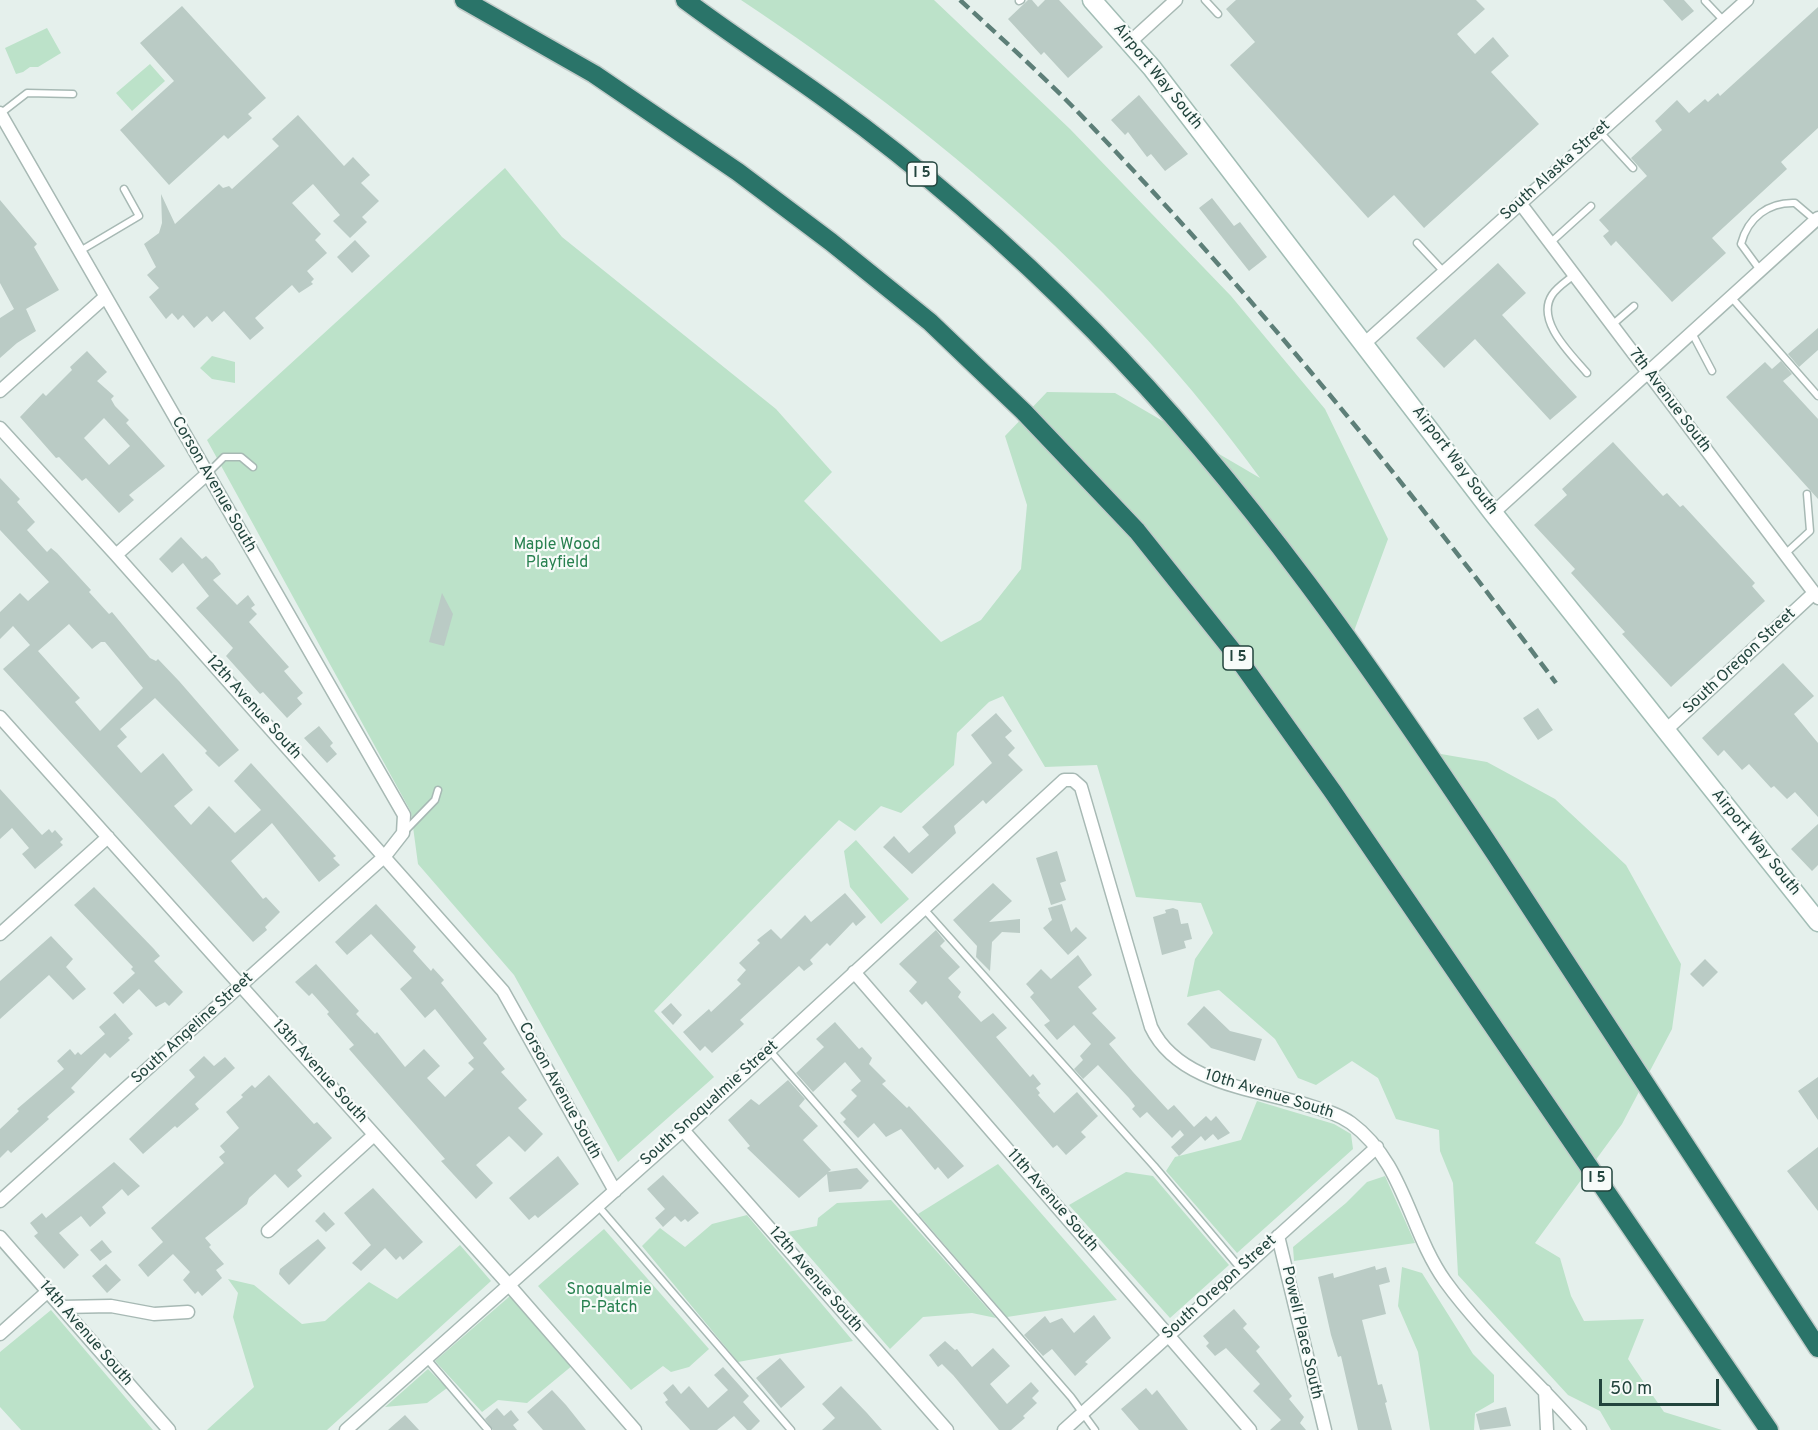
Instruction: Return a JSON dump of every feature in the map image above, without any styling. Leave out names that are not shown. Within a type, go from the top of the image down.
[{"type":"highway","name":"I 5","points":[[464,0],[594,74],[738,172],[930,321],[1024,412],[1137,531],[1232,650],[1425,927],[1769,1430]]},
{"type":"highway","name":"I 5","points":[[670,0],[734,36],[830,102],[901,156],[1007,246],[1095,332],[1166,408],[1240,498],[1366,661],[1632,1060],[1818,1348]]},
{"type":"highway","points":[[685,0],[734,36]]},
{"type":"main road","name":"Airport Way South","points":[[1092,0],[1130,42],[1365,343],[1493,513],[1818,922]]},
{"type":"street","points":[[1130,42],[1176,0]]},
{"type":"street","name":"South Alaska Street","points":[[1365,343],[1747,0]]},
{"type":"street","name":"Corson Avenue South","points":[[0,113],[404,815],[404,833]]},
{"type":"street","name":"7th Avenue South","points":[[1520,203],[1816,595]]},
{"type":"street","points":[[1493,513],[1816,219]]},
{"type":"street","points":[[0,391],[105,297]]},
{"type":"street","name":"12th Avenue South","points":[[0,428],[385,856],[503,991]]},
{"type":"street","points":[[116,555],[207,474]]},
{"type":"street","name":"South Oregon Street","points":[[1666,730],[1816,595]]},
{"type":"street","name":"13th Avenue South","points":[[0,717],[242,985],[635,1430]]},
{"type":"street","name":"South Snoqualmie Street","points":[[346,1430],[683,1130],[1064,780],[1073,780]]},
{"type":"street","name":"10th Avenue South","points":[[1073,780],[1081,787],[1152,1028],[1165,1050],[1178,1062],[1202,1075],[1331,1112],[1367,1135],[1377,1147],[1402,1190],[1444,1279],[1580,1430]]},
{"type":"street","points":[[385,856],[404,833]]},
{"type":"street","points":[[0,934],[108,837]]},
{"type":"street","name":"South Angeline Street","points":[[0,1202],[385,856]]},
{"type":"street","name":"11th Avenue South","points":[[854,972],[1250,1430]]},
{"type":"street","name":"Corson Avenue South","points":[[503,991],[615,1191]]},
{"type":"street","name":"12th Avenue South","points":[[683,1130],[947,1430]]},
{"type":"street","points":[[268,1231],[374,1135]]},
{"type":"street","name":"South Oregon Street","points":[[1064,1430],[1377,1147]]},
{"type":"street","name":"Powell Place South","points":[[1278,1236],[1325,1430]]},
{"type":"street","name":"14th Avenue South","points":[[0,1237],[169,1430]]},
{"type":"street","points":[[0,1334],[47,1292]]},
{"type":"street","points":[[62,1307],[111,1306],[154,1314],[188,1312]]},
{"type":"street","points":[[1545,1391],[1547,1430]]},
{"type":"lane","points":[[1205,0],[1218,14]]},
{"type":"lane","points":[[1705,1],[1724,21]]},
{"type":"lane","points":[[0,113],[27,93],[73,94]]},
{"type":"lane","points":[[1600,132],[1633,168]]},
{"type":"lane","points":[[80,251],[139,216],[124,189]]},
{"type":"lane","points":[[1761,270],[1741,244],[1752,222],[1765,209],[1781,202],[1796,203],[1816,219]]},
{"type":"lane","points":[[1550,243],[1591,206]]},
{"type":"lane","points":[[1418,243],[1444,272]]},
{"type":"lane","points":[[1574,275],[1553,293],[1548,303],[1548,313],[1556,334],[1587,373]]},
{"type":"lane","points":[[1731,297],[1818,396]]},
{"type":"lane","points":[[1612,326],[1634,306]]},
{"type":"lane","points":[[1692,333],[1712,371]]},
{"type":"lane","points":[[207,474],[224,457],[242,458],[253,467]]},
{"type":"lane","points":[[1785,554],[1810,531],[1807,494]]},
{"type":"lane","points":[[404,833],[435,800],[438,790]]},
{"type":"lane","points":[[924,908],[1154,1166],[1241,1269]]},
{"type":"lane","points":[[769,1051],[1083,1413],[1095,1430]]},
{"type":"lane","points":[[598,1206],[791,1430]]},
{"type":"lane","points":[[427,1359],[488,1430]]},
{"type":"green space","name":"Maple Wood Playfield","points":[[741,0],[934,0],[1070,129],[1231,296],[1325,409],[1388,539],[1347,650],[1418,750],[1487,762],[1555,799],[1626,865],[1681,964],[1672,1029],[1622,1124],[1535,1243],[1560,1258],[1571,1296],[1584,1321],[1644,1319],[1628,1359],[1664,1412],[1722,1430],[1611,1430],[1600,1411],[1568,1395],[1458,1275],[1453,1183],[1440,1151],[1439,1130],[1396,1119],[1378,1078],[1352,1061],[1316,1085],[1298,1078],[1275,1039],[1219,990],[1187,997],[1195,959],[1213,933],[1201,903],[1136,897],[1097,765],[1045,767],[1003,696],[989,702],[957,733],[954,765],[901,813],[881,806],[855,831],[839,820],[654,1011],[714,1077],[618,1162],[514,975],[418,864],[411,812],[207,440],[505,168],[562,237],[776,409],[832,472],[804,501],[941,642],[981,620],[1021,569],[1027,505],[1005,436],[1047,392],[1115,393],[1260,478],[1206,408],[1148,341],[1087,277],[1022,216],[955,158],[885,103],[814,50]]},
{"type":"green space","points":[[47,28],[61,53],[38,67],[30,67],[16,74],[5,48]]},
{"type":"green space","points":[[150,64],[165,81],[132,111],[116,93]]},
{"type":"green space","points":[[212,356],[235,362],[235,383],[212,379],[200,368]]},
{"type":"green space","points":[[856,840],[909,899],[881,924],[850,887],[844,851]]},
{"type":"green space","points":[[1257,1101],[1334,1124],[1351,1134],[1353,1149],[1237,1253],[1166,1171],[1175,1157],[1241,1140]]},
{"type":"green space","points":[[998,1164],[1117,1300],[1007,1317],[918,1214]]},
{"type":"green space","points":[[1126,1172],[1153,1176],[1229,1265],[1170,1318],[1069,1205]]},
{"type":"green space","points":[[1385,1176],[1415,1243],[1294,1261],[1293,1247],[1346,1203],[1367,1182]]},
{"type":"green space","points":[[891,1200],[996,1318],[972,1313],[923,1317],[890,1349],[788,1232],[817,1226],[818,1218],[837,1203]]},
{"type":"green space","points":[[747,1215],[853,1341],[738,1362],[642,1246],[660,1228],[685,1247],[712,1224]]},
{"type":"green space","name":"Snoqualmie P-Patch","points":[[604,1229],[709,1349],[689,1367],[671,1372],[663,1366],[631,1390],[538,1286]]},
{"type":"green space","points":[[460,1245],[491,1281],[327,1430],[207,1430],[254,1387],[233,1317],[238,1293],[228,1279],[254,1285],[302,1324],[325,1321],[369,1282],[397,1299]]},
{"type":"green space","points":[[1402,1267],[1422,1273],[1473,1354],[1494,1375],[1494,1402],[1475,1413],[1474,1430],[1430,1430],[1418,1352],[1398,1306]]},
{"type":"green space","points":[[510,1296],[573,1365],[527,1403],[498,1400],[482,1412],[435,1361]]},
{"type":"green space","points":[[51,1310],[153,1430],[21,1430],[0,1407],[0,1352]]},
{"type":"green space","points":[[428,1369],[447,1388],[427,1403],[385,1407]]},
{"type":"building","points":[[1028,0],[1032,0],[1038,7],[1045,0],[1059,0],[1103,47],[1068,78],[1044,52],[1041,55],[1008,19]]},
{"type":"building","points":[[1236,0],[1476,0],[1485,9],[1457,34],[1475,54],[1493,37],[1509,56],[1491,72],[1539,124],[1424,228],[1394,195],[1368,218],[1230,65],[1255,42],[1226,9]]},
{"type":"building","points":[[1663,0],[1684,0],[1694,11],[1682,21]]},
{"type":"building","points":[[182,6],[266,98],[248,114],[252,118],[228,139],[224,135],[169,185],[120,130],[174,81],[140,43]]},
{"type":"building","points":[[1818,7],[1818,128],[1781,162],[1787,169],[1712,238],[1726,253],[1672,302],[1616,241],[1611,246],[1603,236],[1609,231],[1599,220],[1647,176],[1631,158],[1662,130],[1655,121],[1677,100],[1689,113],[1705,99],[1708,102],[1718,93],[1720,96]]},
{"type":"building","points":[[1139,95],[1188,154],[1165,171],[1151,154],[1147,157],[1128,132],[1125,135],[1111,120]]},
{"type":"building","points":[[298,115],[344,166],[353,157],[370,175],[361,183],[379,201],[362,217],[367,222],[350,238],[333,221],[340,215],[313,184],[292,203],[321,234],[315,240],[327,253],[307,271],[314,279],[311,282],[313,284],[299,293],[292,285],[255,318],[264,328],[250,340],[224,311],[212,322],[207,316],[194,328],[183,315],[178,320],[172,313],[166,319],[149,297],[159,288],[147,275],[156,267],[144,244],[159,233],[162,223],[161,194],[175,224],[219,184],[223,188],[229,186],[232,189],[279,146],[272,139]]},
{"type":"building","points":[[1212,198],[1234,226],[1240,222],[1267,257],[1249,271],[1199,208]]},
{"type":"building","points":[[0,200],[37,244],[34,247],[59,290],[26,309],[36,331],[17,343],[0,358],[0,318],[14,309],[0,283]]},
{"type":"building","points":[[355,240],[370,256],[352,273],[337,257]]},
{"type":"building","points":[[1498,263],[1526,293],[1502,315],[1577,397],[1550,420],[1475,339],[1444,368],[1416,338]]},
{"type":"building","points":[[1818,328],[1818,350],[1799,367],[1788,354]]},
{"type":"building","points":[[87,351],[107,372],[97,381],[114,396],[111,399],[115,406],[129,420],[126,423],[165,466],[129,495],[134,500],[119,513],[86,478],[82,481],[59,457],[56,458],[20,417],[43,393],[46,396],[72,370],[70,367]],"holes":[[[104,418],[130,446],[109,465],[84,438]]]},
{"type":"building","points":[[1781,361],[1792,374],[1783,381],[1818,419],[1818,499],[1726,397],[1765,362],[1772,369]]},
{"type":"building","points":[[1613,442],[1663,496],[1667,493],[1680,507],[1683,505],[1755,583],[1752,586],[1765,601],[1671,687],[1622,634],[1625,632],[1571,573],[1575,569],[1534,525],[1567,495],[1562,489]]},
{"type":"building","points":[[0,478],[20,499],[17,502],[35,522],[27,530],[47,552],[51,548],[57,553],[91,590],[89,592],[109,614],[112,612],[150,658],[156,661],[158,659],[239,750],[219,767],[205,753],[207,751],[155,698],[120,729],[127,737],[117,746],[141,773],[163,753],[193,790],[174,806],[191,825],[209,806],[235,833],[261,810],[234,781],[251,763],[336,856],[333,858],[340,865],[319,882],[272,823],[231,861],[263,899],[266,897],[280,912],[265,927],[267,930],[253,942],[3,669],[30,645],[13,626],[0,639],[0,612],[20,593],[28,601],[49,582],[0,530]],"holes":[[[69,624],[92,649],[101,642],[105,642],[143,688],[100,731],[75,702],[80,698],[38,651]]]},
{"type":"building","points":[[181,537],[202,559],[206,556],[213,563],[221,574],[213,580],[237,605],[248,595],[255,605],[251,608],[257,614],[249,622],[289,667],[284,671],[303,693],[297,698],[302,704],[287,718],[263,692],[260,694],[226,656],[233,648],[196,608],[209,596],[183,563],[172,573],[159,559]]},
{"type":"building","points":[[442,593],[453,614],[444,646],[429,642]]},
{"type":"building","points":[[1783,663],[1814,696],[1794,714],[1818,743],[1818,817],[1795,792],[1787,799],[1774,786],[1771,788],[1749,764],[1742,770],[1724,750],[1718,756],[1702,738]]},
{"type":"building","points":[[1538,708],[1553,730],[1538,740],[1523,718]]},
{"type":"building","points":[[996,713],[1012,731],[1005,737],[1015,748],[1008,755],[1023,770],[986,804],[983,800],[954,826],[956,833],[912,874],[883,847],[894,836],[909,853],[929,835],[922,827],[992,763],[971,735]]},
{"type":"building","points":[[319,726],[333,743],[330,746],[337,754],[327,763],[304,738]]},
{"type":"building","points":[[0,789],[42,835],[49,829],[52,833],[55,830],[63,839],[60,842],[63,845],[35,869],[22,854],[29,848],[12,828],[0,839]]},
{"type":"building","points":[[1818,824],[1818,865],[1812,871],[1791,849]]},
{"type":"building","points":[[1057,851],[1066,881],[1060,883],[1066,900],[1051,905],[1036,858]]},
{"type":"building","points":[[993,883],[1012,901],[989,922],[1020,919],[1020,933],[1002,932],[992,942],[990,971],[976,957],[977,946],[953,920]]},
{"type":"building","points":[[94,887],[160,956],[154,961],[183,992],[169,1006],[165,1002],[156,1007],[139,989],[123,1004],[113,993],[135,973],[131,969],[133,967],[74,905]]},
{"type":"building","points":[[845,893],[866,917],[856,926],[853,922],[830,946],[827,943],[810,960],[813,964],[804,971],[799,966],[740,1020],[744,1024],[712,1053],[705,1046],[700,1051],[683,1032],[709,1009],[711,1012],[741,984],[737,980],[746,970],[739,963],[760,943],[757,940],[771,929],[781,939],[805,915],[811,922]]},
{"type":"building","points":[[376,904],[416,947],[413,951],[431,971],[433,968],[444,980],[441,983],[487,1039],[483,1043],[505,1069],[501,1072],[527,1100],[518,1108],[543,1134],[525,1152],[509,1136],[476,1165],[493,1183],[476,1199],[441,1161],[445,1159],[349,1049],[354,1045],[327,1014],[329,1012],[312,993],[309,996],[295,982],[316,964],[359,1011],[356,1014],[375,1034],[377,1032],[405,1067],[424,1049],[440,1066],[427,1078],[445,1097],[474,1069],[468,1063],[474,1058],[435,1009],[425,1018],[400,989],[412,978],[371,934],[347,955],[335,942]]},
{"type":"building","points":[[1062,904],[1071,932],[1076,927],[1087,938],[1068,955],[1043,928],[1052,920],[1048,908]]},
{"type":"building","points":[[1173,908],[1178,910],[1181,924],[1188,923],[1192,939],[1184,941],[1186,948],[1162,955],[1153,917]]},
{"type":"building","points":[[936,930],[945,941],[940,946],[960,967],[948,978],[961,992],[958,997],[981,1022],[993,1013],[1007,1028],[996,1037],[1030,1077],[1033,1074],[1041,1084],[1036,1088],[1040,1093],[1038,1095],[1054,1113],[1077,1092],[1098,1116],[1081,1132],[1086,1137],[1066,1155],[1057,1145],[1053,1148],[926,1001],[922,1005],[909,991],[917,982],[899,964]]},
{"type":"building","points":[[51,936],[73,959],[66,967],[86,989],[73,1000],[49,975],[0,1019],[0,981]]},
{"type":"building","points":[[1078,955],[1092,975],[1078,987],[1097,1009],[1092,1013],[1116,1038],[1109,1044],[1168,1110],[1174,1105],[1194,1127],[1206,1116],[1211,1121],[1216,1116],[1230,1133],[1218,1140],[1213,1134],[1205,1141],[1201,1136],[1179,1156],[1171,1147],[1184,1135],[1180,1130],[1172,1138],[1147,1112],[1140,1118],[1132,1109],[1135,1106],[1129,1098],[1098,1065],[1083,1079],[1074,1069],[1083,1060],[1080,1056],[1091,1044],[1074,1025],[1057,1040],[1044,1025],[1050,1021],[1030,997],[1034,993],[1026,984],[1041,969],[1051,979]]},
{"type":"building","points":[[1705,959],[1718,972],[1703,987],[1690,974]]},
{"type":"building","points":[[671,1003],[682,1015],[673,1025],[661,1012]]},
{"type":"building","points":[[1204,1006],[1230,1031],[1262,1039],[1255,1061],[1211,1048],[1187,1024]]},
{"type":"building","points":[[115,1013],[133,1034],[128,1038],[130,1040],[110,1058],[105,1053],[71,1088],[75,1092],[47,1117],[49,1119],[11,1153],[8,1150],[0,1158],[0,1129],[19,1111],[17,1109],[64,1069],[57,1061],[70,1049],[75,1055],[78,1052],[81,1055],[105,1034],[99,1027]]},
{"type":"building","points":[[835,1022],[859,1049],[862,1047],[872,1058],[869,1064],[886,1081],[882,1084],[907,1108],[909,1106],[964,1166],[948,1179],[938,1167],[935,1170],[901,1129],[886,1137],[874,1123],[858,1138],[843,1122],[846,1119],[840,1113],[857,1096],[851,1090],[861,1081],[845,1062],[813,1092],[796,1073],[824,1047],[816,1039]]},
{"type":"building","points":[[204,1056],[214,1066],[225,1057],[235,1068],[195,1104],[199,1109],[143,1154],[129,1139],[195,1077],[189,1070]]},
{"type":"building","points":[[269,1075],[314,1124],[317,1122],[332,1138],[297,1170],[302,1176],[288,1188],[275,1174],[249,1198],[247,1204],[205,1238],[211,1245],[209,1247],[224,1264],[216,1270],[222,1278],[202,1296],[198,1291],[195,1294],[183,1280],[190,1272],[173,1254],[148,1277],[138,1265],[163,1242],[151,1228],[224,1163],[219,1157],[225,1152],[220,1146],[239,1128],[226,1112],[243,1097],[241,1095],[252,1085],[255,1088]]},
{"type":"building","points":[[1818,1077],[1818,1120],[1798,1091]]},
{"type":"building","points":[[788,1080],[805,1099],[799,1106],[818,1126],[803,1140],[831,1170],[828,1172],[857,1168],[869,1181],[861,1189],[829,1192],[827,1174],[799,1198],[747,1148],[750,1146],[728,1120],[751,1099],[759,1105]]},
{"type":"building","points":[[1818,1147],[1818,1211],[1787,1171]]},
{"type":"building","points":[[558,1156],[579,1184],[538,1218],[535,1215],[529,1220],[509,1198]]},
{"type":"building","points":[[114,1162],[140,1186],[128,1196],[122,1189],[102,1207],[106,1213],[90,1227],[81,1216],[59,1233],[79,1255],[64,1269],[34,1236],[38,1233],[30,1223],[42,1213],[46,1218]]},
{"type":"building","points":[[663,1175],[699,1213],[688,1222],[685,1219],[681,1222],[675,1216],[663,1227],[655,1218],[665,1209],[647,1189]]},
{"type":"building","points":[[373,1188],[423,1242],[403,1260],[400,1256],[396,1260],[385,1248],[361,1271],[352,1263],[371,1245],[344,1213]]},
{"type":"building","points":[[324,1212],[335,1224],[326,1232],[315,1221]]},
{"type":"building","points":[[318,1239],[326,1248],[289,1285],[279,1274],[280,1269]]},
{"type":"building","points":[[102,1240],[112,1252],[100,1261],[90,1250]]},
{"type":"building","points":[[106,1264],[121,1280],[107,1293],[92,1276]]},
{"type":"building","points":[[1375,1266],[1376,1270],[1386,1267],[1390,1282],[1379,1285],[1386,1314],[1362,1320],[1378,1385],[1382,1384],[1387,1402],[1385,1403],[1392,1430],[1358,1430],[1341,1356],[1338,1357],[1331,1335],[1318,1277],[1333,1273],[1334,1278]]},
{"type":"building","points":[[1234,1309],[1247,1324],[1243,1328],[1260,1347],[1256,1351],[1292,1396],[1289,1399],[1304,1417],[1300,1423],[1306,1430],[1270,1430],[1281,1420],[1253,1391],[1260,1384],[1226,1348],[1215,1356],[1206,1346],[1209,1343],[1203,1336]]},
{"type":"building","points":[[1094,1315],[1111,1338],[1085,1362],[1088,1364],[1075,1376],[1052,1349],[1043,1356],[1024,1335],[1045,1316],[1050,1323],[1062,1318],[1074,1333]]},
{"type":"building","points":[[945,1341],[955,1350],[957,1349],[972,1367],[993,1348],[1010,1366],[990,1384],[1007,1404],[1031,1382],[1039,1391],[1032,1398],[1037,1403],[1023,1416],[1025,1418],[1011,1430],[999,1430],[953,1375],[942,1364],[938,1367],[929,1355]]},
{"type":"building","points":[[780,1358],[805,1387],[781,1408],[756,1378]]},
{"type":"building","points":[[723,1367],[749,1396],[743,1402],[760,1421],[751,1430],[747,1430],[734,1416],[717,1430],[690,1430],[667,1405],[665,1402],[668,1400],[663,1393],[673,1384],[681,1394],[689,1386],[708,1408],[728,1390],[714,1375]]},
{"type":"building","points":[[841,1386],[882,1430],[822,1430],[835,1418],[822,1404]]},
{"type":"building","points":[[1146,1388],[1152,1395],[1157,1390],[1188,1430],[1139,1430],[1121,1409]]},
{"type":"building","points":[[552,1390],[586,1430],[543,1430],[527,1412]]},
{"type":"building","points":[[1506,1407],[1511,1426],[1480,1430],[1476,1414]]},
{"type":"building","points":[[497,1408],[504,1416],[511,1410],[519,1420],[513,1425],[517,1430],[493,1430],[485,1419]]},
{"type":"building","points":[[405,1415],[419,1430],[388,1430]]},
{"type":"railway","points":[[960,0],[1076,110],[1203,247],[1384,461],[1556,683]]}]
